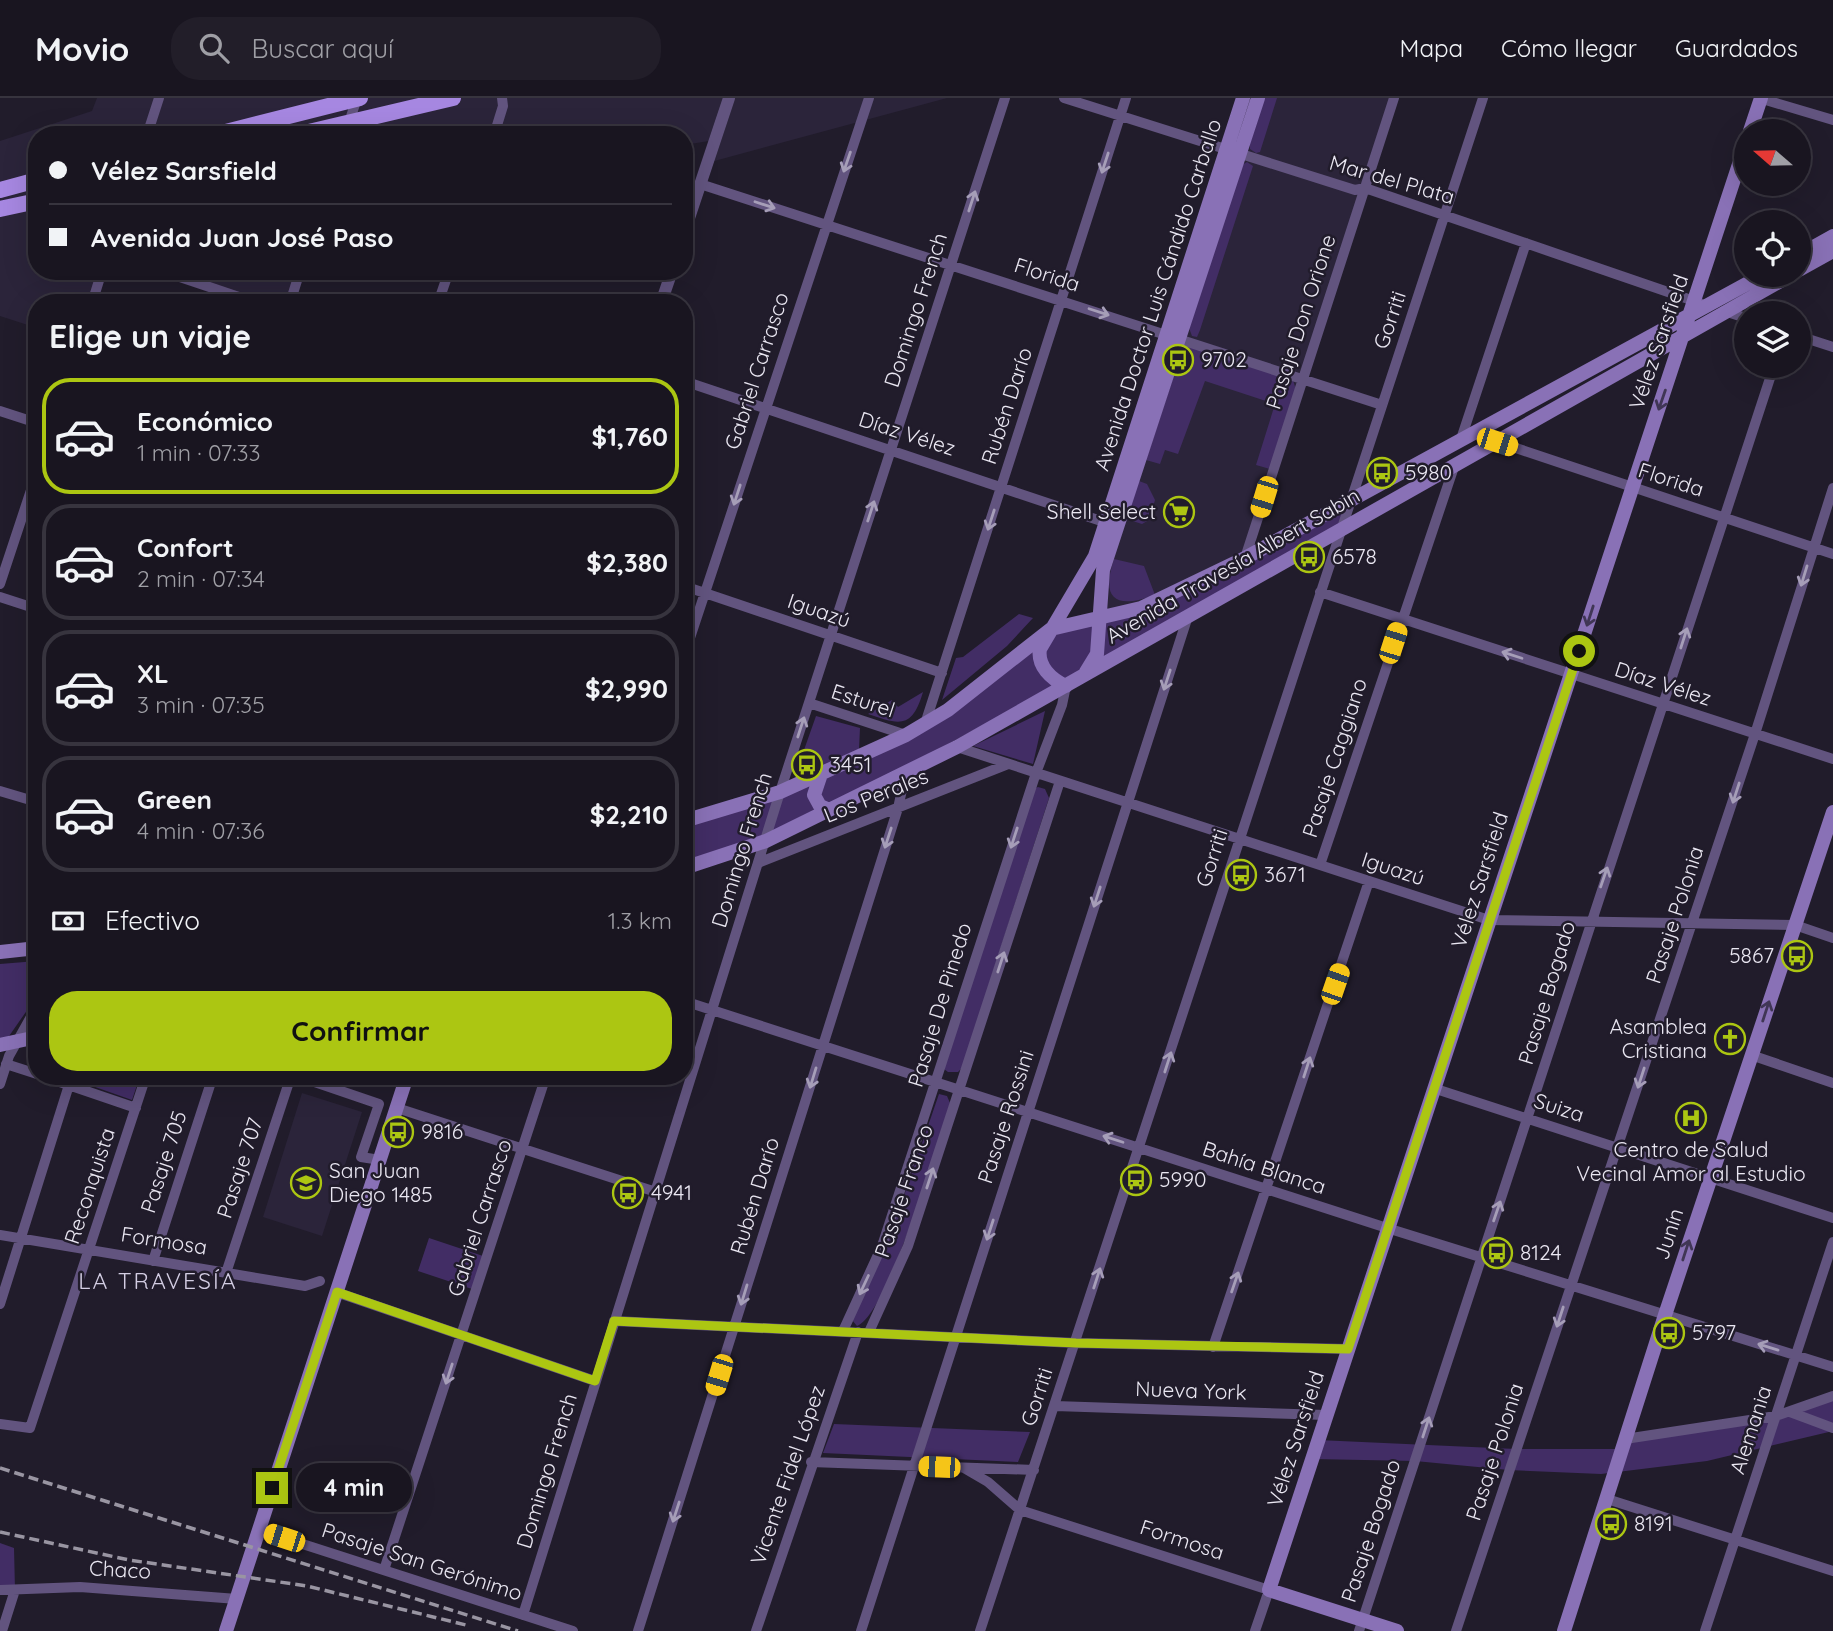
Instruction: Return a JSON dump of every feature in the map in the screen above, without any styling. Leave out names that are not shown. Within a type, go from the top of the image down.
[{"type":"main road","points":[[249,126],[358,98]]},
{"type":"main road","points":[[354,126],[453,98]]},
{"type":"main road","name":"Avenida Doctor Luis Cándido Carballo","points":[[1234,151],[1243,98]]},
{"type":"main road","name":"Avenida Doctor Luis Cándido Carballo","points":[[1083,676],[1095,662],[1102,570],[1112,524],[1234,151],[1258,98]]},
{"type":"main road","points":[[1754,119],[1760,98]]},
{"type":"main road","points":[[0,190],[28,182]]},
{"type":"main road","name":"Vélez Sarsfield","points":[[1269,1590],[1632,487],[1690,316],[1701,303],[1734,186]]},
{"type":"main road","points":[[0,209],[28,203]]},
{"type":"main road","points":[[1811,248],[1833,236]]},
{"type":"main road","points":[[1811,263],[1833,251]]},
{"type":"main road","points":[[1701,303],[1736,287]]},
{"type":"main road","name":"Avenida Travesía Albert Sabin","points":[[693,865],[765,841],[957,747],[1769,287]]},
{"type":"main road","name":"Avenida Travesía Albert Sabin","points":[[693,818],[780,792],[906,735],[925,725],[1051,629],[1071,622],[1141,608],[1245,558],[1690,316]]},
{"type":"main road","name":"Avenida Doctor Luis Cándido Carballo","points":[[1066,686],[1047,673],[1039,655],[1051,629],[1083,580],[1112,524]]},
{"type":"main road","points":[[1071,622],[1088,629],[1097,645]]},
{"type":"main road","points":[[821,774],[814,795],[820,806],[827,809]]},
{"type":"main road","name":"Junín","points":[[1564,1631],[1664,1315],[1833,812]]},
{"type":"main road","points":[[0,952],[28,949]]},
{"type":"main road","points":[[0,1045],[28,1039]]},
{"type":"main road","points":[[226,1631],[404,1085]]},
{"type":"main road","name":"Formosa","points":[[1269,1590],[1360,1625],[1397,1631]]},
{"type":"street","points":[[150,126],[159,98]]},
{"type":"street","points":[[348,126],[358,98]]},
{"type":"street","points":[[497,126],[503,106],[502,98]]},
{"type":"street","points":[[693,205],[729,98]]},
{"type":"street","name":"Gabriel Carrasco","points":[[693,629],[825,224],[869,98]]},
{"type":"street","name":"Domingo French","points":[[693,1072],[808,703],[1005,98]]},
{"type":"street","name":"Mar del Plata","points":[[1064,98],[1354,190],[1365,188],[1734,314]]},
{"type":"street","name":"Rubén Darío","points":[[925,725],[1126,98]]},
{"type":"street","name":"Pasaje Don Orione","points":[[1245,558],[1394,98]]},
{"type":"street","name":"Gorriti","points":[[980,1631],[1483,98]]},
{"type":"street","points":[[1760,98],[1833,120]]},
{"type":"street","name":"Florida","points":[[700,184],[1382,405]]},
{"type":"street","points":[[1460,443],[1526,243]]},
{"type":"street","points":[[189,280],[230,294]]},
{"type":"street","points":[[1811,340],[1833,347]]},
{"type":"street","name":"Pasaje Bogado","points":[[1360,1625],[1770,378]]},
{"type":"street","name":"Díaz Vélez","points":[[693,385],[1112,524]]},
{"type":"street","points":[[0,411],[28,420]]},
{"type":"street","name":"Florida","points":[[1497,442],[1833,554]]},
{"type":"street","name":"Pasaje Caggiano","points":[[1320,865],[1455,463]]},
{"type":"street","name":"Pasaje Polonia","points":[[1456,1631],[1755,734],[1833,488]]},
{"type":"street","points":[[0,584],[28,499]]},
{"type":"street","name":"Iguazú","points":[[693,589],[942,673]]},
{"type":"street","name":"Díaz Vélez","points":[[1320,592],[1833,759]]},
{"type":"street","points":[[0,597],[28,606]]},
{"type":"street","name":"Pasaje Rossini","points":[[861,1631],[1188,615]]},
{"type":"street","name":"Pasaje De Pinedo","points":[[843,1331],[882,1246],[1036,773],[1062,705],[1066,686]]},
{"type":"street","name":"Esturel","points":[[808,703],[906,735]]},
{"type":"street","name":"Iguazú","points":[[957,747],[1489,920],[1795,926],[1833,938]]},
{"type":"street","name":"Los Perales","points":[[758,863],[1008,764]]},
{"type":"street","name":"Rubén Darío","points":[[638,1631],[898,808],[906,772]]},
{"type":"street","name":"Pasaje Franco","points":[[863,1332],[908,1246],[1060,781]]},
{"type":"street","points":[[0,791],[28,799]]},
{"type":"street","points":[[1213,1347],[1369,881]]},
{"type":"street","name":"Bahía Blanca","points":[[693,1004],[1481,1258],[1833,1367]]},
{"type":"street","points":[[0,1084],[6,1064],[28,1025]]},
{"type":"street","points":[[1751,1055],[1833,1083]]},
{"type":"street","points":[[6,1064],[28,1071]]},
{"type":"street","points":[[0,1304],[69,1085],[136,1108]]},
{"type":"street","name":"Reconquista","points":[[0,1424],[30,1428],[143,1085]]},
{"type":"street","name":"Pasaje 705","points":[[153,1261],[210,1085]]},
{"type":"street","name":"Pasaje 707","points":[[226,1273],[288,1085]]},
{"type":"street","points":[[323,1085],[379,1104],[361,1157],[380,1160]]},
{"type":"street","name":"Gabriel Carrasco","points":[[384,1570],[543,1085]]},
{"type":"street","name":"Domingo French","points":[[523,1615],[689,1085]]},
{"type":"street","name":"Suiza","points":[[1433,1087],[1833,1218]]},
{"type":"street","points":[[397,1108],[656,1192]]},
{"type":"street","name":"Formosa","points":[[0,1235],[305,1286],[320,1281]]},
{"type":"street","name":"Alemania","points":[[1705,1631],[1833,1242]]},
{"type":"street","points":[[337,1292],[595,1381]]},
{"type":"street","points":[[614,1321],[1076,1343],[1348,1349]]},
{"type":"street","name":"Vicente Fidel López","points":[[756,1631],[811,1462],[863,1332]]},
{"type":"street","points":[[1625,1439],[1776,1416],[1833,1396]]},
{"type":"street","name":"Nueva York","points":[[1055,1406],[1326,1415]]},
{"type":"street","points":[[1789,1412],[1833,1428]]},
{"type":"street","points":[[811,1462],[1034,1470]]},
{"type":"street","name":"Formosa","points":[[964,1468],[988,1482],[1020,1510],[1269,1590]]},
{"type":"street","points":[[1607,1499],[1833,1572]]},
{"type":"street","name":"Pasaje San Gerónimo","points":[[259,1530],[573,1631]]},
{"type":"street","name":"Chaco","points":[[0,1590],[80,1587],[237,1599]]},
{"type":"street","points":[[2,1631],[15,1590]]},
{"type":"street","name":"Vélez Sarsfield","points":[[1255,1631],[1269,1590]]},
{"type":"shaded area","points":[[97,98],[947,98],[707,163],[715,140],[693,144],[693,126],[46,126],[92,111]]},
{"type":"shaded area","points":[[1258,98],[1394,98],[1245,558],[1141,608],[1099,617],[1099,596]]},
{"type":"shaded area","points":[[1264,98],[1277,98],[1260,152],[1256,153],[1250,149],[1250,143]]},
{"type":"shaded area","points":[[28,132],[28,280],[97,280],[91,294],[28,294],[28,325],[0,316],[0,141]]},
{"type":"shaded area","points":[[1247,162],[1253,166],[1200,330],[1197,337],[1192,336],[1189,328],[1242,165]]},
{"type":"shaded area","points":[[189,280],[297,280],[293,294],[230,294]]},
{"type":"shaded area","points":[[1189,346],[1293,380],[1296,390],[1270,469],[1256,465],[1275,404],[1205,381],[1178,454],[1165,450],[1160,464],[1146,460],[1182,351]]},
{"type":"shaded area","points":[[1139,481],[1147,484],[1155,500],[1149,520],[1142,524],[1126,519]]},
{"type":"shaded area","points":[[1350,502],[1342,527],[1188,615],[827,809],[693,864],[693,818],[780,792],[906,735],[1033,641],[1114,614]]},
{"type":"shaded area","points":[[1114,559],[1144,566],[1155,595],[1131,601],[1115,598],[1109,584]]},
{"type":"shaded area","points":[[1019,614],[1033,618],[1007,646],[942,700],[956,658],[963,657]]},
{"type":"shaded area","points":[[923,692],[914,713],[903,721],[897,722],[868,714],[892,700],[898,707]]},
{"type":"shaded area","points":[[1045,711],[1033,764],[973,746]]},
{"type":"shaded area","points":[[816,716],[860,728],[859,750],[810,772],[798,767]]},
{"type":"shaded area","points":[[1033,789],[1045,789],[1049,798],[962,1068],[958,1072],[948,1072],[944,1069]]},
{"type":"shaded area","points":[[28,962],[28,1009],[7,1039],[0,1040],[0,964]]},
{"type":"shaded area","points":[[90,1085],[137,1085],[132,1100]]},
{"type":"shaded area","name":"San Juan Diego 1485","points":[[302,1093],[362,1112],[322,1236],[263,1217]]},
{"type":"shaded area","points":[[939,1094],[947,1096],[950,1103],[911,1224],[883,1291],[870,1314],[857,1326],[852,1320],[887,1245]]},
{"type":"shaded area","points":[[429,1238],[483,1256],[472,1289],[418,1271]]},
{"type":"shaded area","points":[[1833,1396],[1833,1431],[1707,1461],[1601,1474],[1509,1470],[1415,1461],[1312,1459],[1318,1440],[1516,1449],[1622,1449],[1625,1439],[1776,1416]]},
{"type":"shaded area","points":[[834,1424],[1030,1432],[1018,1462],[823,1453]]},
{"type":"shaded area","points":[[0,1543],[14,1548],[15,1590],[0,1590]]},
{"type":"railway","points":[[0,1468],[518,1631]]},
{"type":"railway","points":[[0,1532],[129,1560],[307,1586],[466,1625]]},
{"type":"place","name":"9702","points":[[1178,360]]},
{"type":"place","name":"5980","points":[[1382,473]]},
{"type":"place","name":"Shell Select","points":[[1179,512]]},
{"type":"place","name":"6578","points":[[1309,557]]},
{"type":"place","name":"3451","points":[[807,765]]},
{"type":"place","name":"3671","points":[[1241,875]]},
{"type":"place","name":"5867","points":[[1797,956]]},
{"type":"place","name":"Asamblea Cristiana","points":[[1730,1039]]},
{"type":"place","name":"Centro de Salud Vecinal Amor al Estudio","points":[[1691,1118]]},
{"type":"place","name":"9816","points":[[398,1132]]},
{"type":"place","name":"5990","points":[[1136,1180]]},
{"type":"place","name":"San Juan Diego 1485","points":[[306,1183]]},
{"type":"place","name":"4941","points":[[628,1193]]},
{"type":"place","name":"8124","points":[[1497,1253]]},
{"type":"place","name":"5797","points":[[1669,1333]]},
{"type":"place","name":"8191","points":[[1611,1524]]},
{"type":"district","name":"LA TRAVESÍA","points":[[158,1281]]},
{"type":"route","points":[[272,1488],[337,1292],[595,1381],[614,1321],[1076,1343],[1348,1349],[1579,651]]}]
